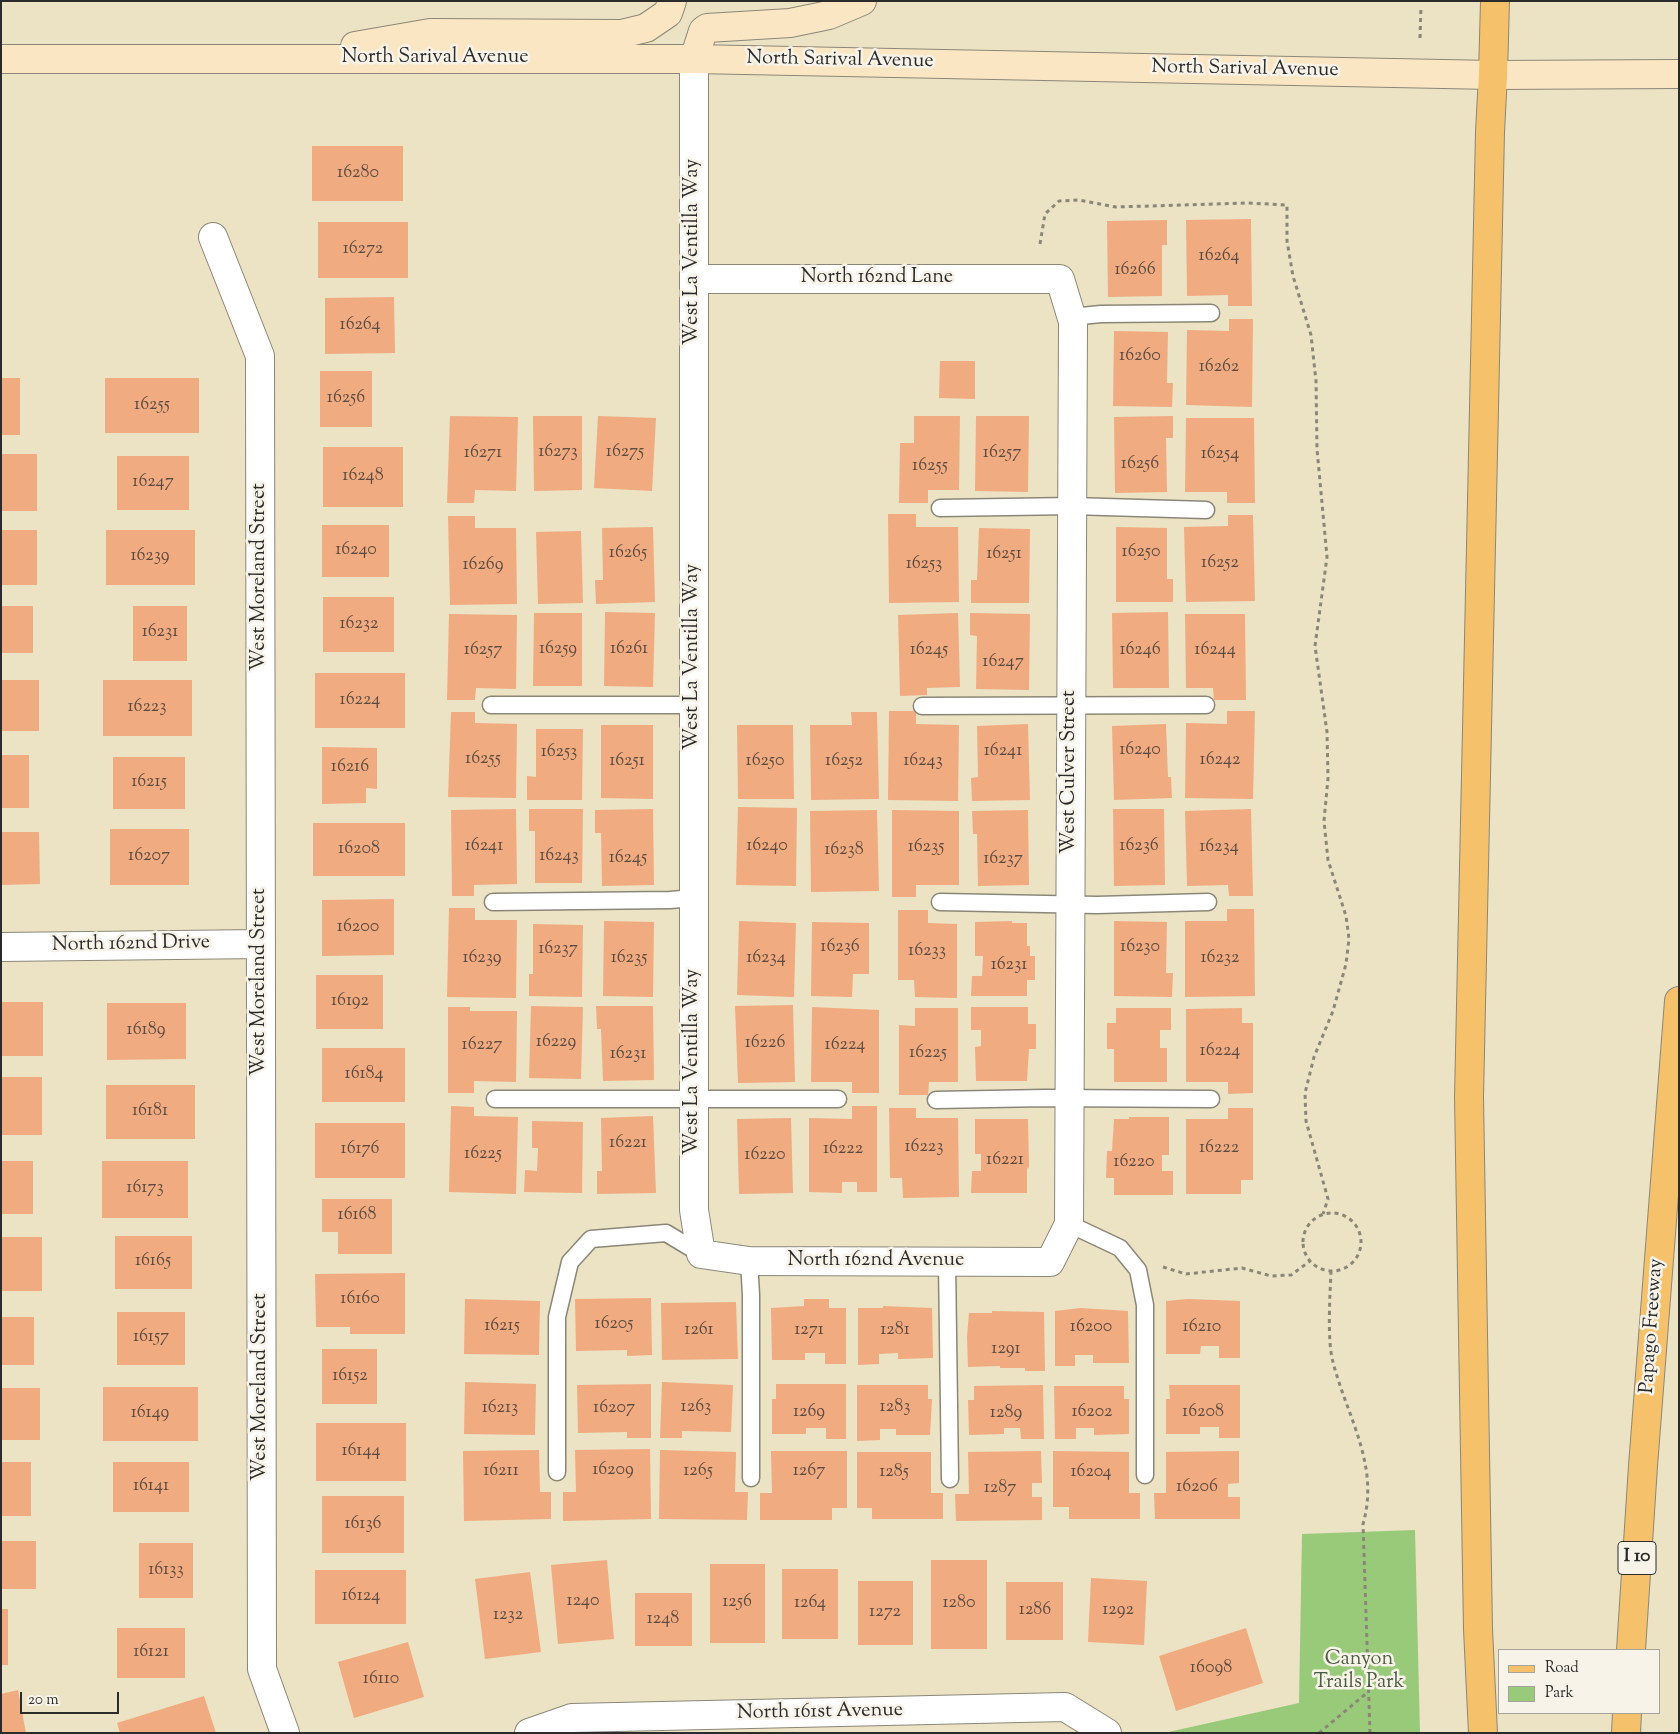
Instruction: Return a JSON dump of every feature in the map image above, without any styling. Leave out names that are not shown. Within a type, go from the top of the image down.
[{"type":"main road","points":[[280,59],[430,33],[621,34],[646,28],[668,13],[672,1]]},
{"type":"main road","points":[[694,59],[702,31],[707,28],[790,23],[829,15],[862,1]]},
{"type":"main road","points":[[1483,1733],[1478,1629],[1469,1097],[1489,181],[1496,1]]},
{"type":"main road","name":"North Sarival Avenue","points":[[1,59],[694,59],[900,61],[1493,75],[1679,74]]},
{"type":"main road","name":"Papago Freeway","points":[[1631,1649],[1642,1466],[1679,1001]]},
{"type":"main road","points":[[1626,1733],[1627,1714]]},
{"type":"street","name":"West La Ventilla Way","points":[[694,59],[694,1210],[702,1254]]},
{"type":"street","name":"West Moreland Street","points":[[213,237],[260,356],[262,1669],[285,1733]]},
{"type":"street","name":"North 162nd Lane","points":[[694,279],[1060,278]]},
{"type":"street","name":"West Culver Street","points":[[1050,1262],[1069,1224],[1071,318],[1060,278]]},
{"type":"street","name":"North 162nd Drive","points":[[1,947],[261,944]]},
{"type":"street","name":"North 162nd Avenue","points":[[702,1254],[749,1261],[1050,1262]]},
{"type":"street","name":"North 161st Avenue","points":[[529,1733],[572,1718],[1065,1707],[1107,1733]]},
{"type":"lane","points":[[1071,318],[1101,314],[1211,313]]},
{"type":"lane","points":[[940,508],[1072,506],[1206,510]]},
{"type":"lane","points":[[490,705],[694,704]]},
{"type":"lane","points":[[922,706],[1206,705]]},
{"type":"lane","points":[[493,902],[694,898]]},
{"type":"lane","points":[[940,902],[1070,905],[1208,902]]},
{"type":"lane","points":[[936,1100],[1070,1098],[1211,1099]]},
{"type":"lane","points":[[495,1099],[838,1099]]},
{"type":"lane","points":[[1069,1224],[1120,1248],[1138,1270],[1145,1305],[1145,1476]]},
{"type":"lane","points":[[557,1472],[557,1316],[570,1262],[590,1239],[666,1233],[702,1254]]},
{"type":"lane","points":[[749,1261],[751,1294],[751,1478]]},
{"type":"lane","points":[[947,1262],[950,1479]]},
{"type":"path","points":[[1420,38],[1421,6]]},
{"type":"path","points":[[1040,244],[1045,214],[1059,201],[1078,200],[1116,207],[1287,205],[1287,242],[1293,276],[1311,335],[1316,381],[1317,448],[1327,557],[1315,646],[1327,732],[1328,778],[1325,831],[1328,860],[1346,916],[1348,939],[1346,964],[1333,1012],[1314,1057],[1305,1093],[1306,1121],[1328,1199],[1323,1214]]},
{"type":"path","points":[[1333,1212],[1350,1218],[1360,1234],[1360,1252],[1348,1267],[1331,1271],[1316,1267],[1310,1261],[1303,1244],[1304,1234],[1315,1218],[1323,1214],[1333,1212]]},
{"type":"path","points":[[1158,1268],[1164,1267],[1186,1274],[1242,1268],[1271,1276],[1291,1275],[1310,1261]]},
{"type":"path","points":[[1331,1271],[1332,1361],[1366,1460],[1367,1508],[1363,1524],[1370,1733]]},
{"type":"path","points":[[1319,1733],[1369,1691]]},
{"type":"green space","name":"Canyon Trails Park","points":[[1415,1530],[1420,1733],[1164,1733],[1299,1703],[1302,1534]]},
{"type":"building","points":[[312,146],[403,146],[403,201],[312,201]]},
{"type":"building","points":[[1251,219],[1252,306],[1228,306],[1228,295],[1187,296],[1186,220]]},
{"type":"building","points":[[1167,220],[1167,245],[1162,245],[1162,296],[1108,297],[1107,221]]},
{"type":"building","points":[[318,222],[408,222],[408,278],[318,278]]},
{"type":"building","points":[[394,297],[395,353],[325,354],[325,298]]},
{"type":"building","points":[[1229,319],[1253,319],[1252,407],[1186,405],[1187,330],[1229,331]]},
{"type":"building","points":[[1114,331],[1168,332],[1167,383],[1173,383],[1172,407],[1113,406]]},
{"type":"building","points":[[940,361],[975,361],[975,399],[939,398]]},
{"type":"building","points":[[320,371],[372,371],[372,427],[320,427]]},
{"type":"building","points":[[1,378],[20,378],[20,435],[1,435]]},
{"type":"building","points":[[105,378],[199,378],[199,433],[105,433]]},
{"type":"building","points":[[450,416],[518,417],[516,491],[475,490],[474,503],[447,503]]},
{"type":"building","points":[[533,416],[582,416],[582,490],[534,491]]},
{"type":"building","points":[[598,416],[656,418],[652,491],[594,488]]},
{"type":"building","points":[[914,416],[960,416],[959,490],[928,490],[928,503],[899,503],[900,443],[914,443]]},
{"type":"building","points":[[976,416],[1029,416],[1028,492],[975,491]]},
{"type":"building","points":[[1173,416],[1173,438],[1166,438],[1167,492],[1115,493],[1114,417]]},
{"type":"building","points":[[1186,418],[1254,418],[1255,503],[1227,503],[1227,492],[1185,492]]},
{"type":"building","points":[[323,447],[403,447],[403,507],[323,507]]},
{"type":"building","points":[[1,454],[37,454],[37,511],[1,511]]},
{"type":"building","points":[[117,456],[189,456],[189,510],[117,510]]},
{"type":"building","points":[[888,514],[916,514],[916,527],[958,527],[959,602],[889,603]]},
{"type":"building","points":[[1228,515],[1253,515],[1255,601],[1186,602],[1184,527],[1228,526]]},
{"type":"building","points":[[448,516],[475,516],[475,528],[516,528],[517,604],[450,605]]},
{"type":"building","points":[[322,525],[389,525],[389,577],[322,577]]},
{"type":"building","points":[[653,527],[655,602],[596,604],[595,580],[603,580],[602,528]]},
{"type":"building","points":[[1116,527],[1167,528],[1167,579],[1173,579],[1173,602],[1116,602]]},
{"type":"building","points":[[979,528],[1030,529],[1029,603],[971,603],[971,580],[977,580]]},
{"type":"building","points":[[1,530],[37,530],[37,585],[1,585]]},
{"type":"building","points":[[106,530],[195,530],[195,585],[106,585]]},
{"type":"building","points":[[581,531],[583,603],[538,604],[536,532]]},
{"type":"building","points":[[323,597],[394,597],[394,652],[323,652]]},
{"type":"building","points":[[1,606],[33,606],[33,653],[1,653]]},
{"type":"building","points":[[133,606],[187,606],[187,661],[133,661]]},
{"type":"building","points":[[605,612],[655,613],[653,687],[604,686]]},
{"type":"building","points":[[1168,612],[1169,688],[1113,688],[1112,613]]},
{"type":"building","points":[[534,613],[582,613],[582,686],[533,686]]},
{"type":"building","points":[[958,613],[960,687],[927,688],[927,695],[900,696],[898,615]]},
{"type":"building","points":[[970,613],[1030,614],[1029,690],[976,689],[977,636],[970,635]]},
{"type":"building","points":[[449,614],[517,615],[516,689],[476,688],[475,700],[447,700]]},
{"type":"building","points":[[1185,614],[1245,614],[1246,700],[1214,700],[1213,688],[1186,688]]},
{"type":"building","points":[[315,673],[405,673],[405,728],[315,728]]},
{"type":"building","points":[[1,680],[39,680],[39,731],[1,731]]},
{"type":"building","points":[[103,680],[192,680],[192,736],[103,736]]},
{"type":"building","points":[[889,711],[916,711],[916,724],[959,725],[958,801],[888,800]]},
{"type":"building","points":[[1227,711],[1255,711],[1253,799],[1185,798],[1186,723],[1227,724]]},
{"type":"building","points":[[451,712],[475,712],[475,723],[517,724],[516,798],[448,797]]},
{"type":"building","points":[[851,712],[877,712],[879,799],[811,800],[810,725],[852,725]]},
{"type":"building","points":[[1028,724],[1030,800],[972,801],[971,778],[978,777],[977,726]]},
{"type":"building","points":[[1166,724],[1168,777],[1171,777],[1172,798],[1114,800],[1112,726]]},
{"type":"building","points":[[601,725],[653,725],[653,799],[601,798]]},
{"type":"building","points":[[737,725],[793,725],[794,799],[738,799]]},
{"type":"building","points":[[536,729],[583,729],[582,800],[527,800],[527,776],[536,777]]},
{"type":"building","points":[[322,747],[377,748],[377,789],[366,788],[366,803],[322,804]]},
{"type":"building","points":[[1,755],[29,755],[29,808],[1,808]]},
{"type":"building","points":[[113,757],[185,757],[185,809],[113,809]]},
{"type":"building","points":[[738,807],[797,808],[796,886],[736,885]]},
{"type":"building","points":[[516,809],[517,884],[474,885],[474,896],[452,896],[451,810]]},
{"type":"building","points":[[529,809],[583,809],[582,883],[535,883],[535,831],[529,831]]},
{"type":"building","points":[[653,809],[654,885],[602,886],[601,833],[595,833],[595,810]]},
{"type":"building","points":[[1113,809],[1164,809],[1165,885],[1114,886]]},
{"type":"building","points":[[1251,809],[1253,896],[1229,896],[1228,885],[1187,886],[1185,811]]},
{"type":"building","points":[[877,810],[879,891],[811,892],[810,811]]},
{"type":"building","points":[[892,810],[959,811],[959,885],[916,885],[916,897],[892,897]]},
{"type":"building","points":[[1028,810],[1029,885],[978,886],[977,834],[973,834],[972,811]]},
{"type":"building","points":[[313,823],[405,823],[405,876],[313,876]]},
{"type":"building","points":[[110,829],[189,829],[189,885],[110,885]]},
{"type":"building","points":[[1,832],[39,832],[40,884],[1,885]]},
{"type":"building","points":[[394,899],[394,955],[322,956],[322,900]]},
{"type":"building","points":[[449,908],[475,908],[475,920],[517,920],[516,998],[447,997]]},
{"type":"building","points":[[1227,909],[1254,909],[1255,996],[1185,997],[1185,921],[1227,921]]},
{"type":"building","points":[[898,910],[928,910],[928,923],[957,924],[957,998],[915,997],[914,980],[898,980]]},
{"type":"building","points":[[604,921],[654,922],[653,997],[603,996]]},
{"type":"building","points":[[739,921],[796,923],[794,997],[737,995]]},
{"type":"building","points":[[1012,921],[1012,923],[1027,923],[1027,946],[1030,946],[1030,956],[1035,956],[1035,980],[1027,980],[1027,996],[971,996],[972,976],[982,976],[983,956],[975,956],[975,922]]},
{"type":"building","points":[[1114,921],[1167,922],[1166,973],[1173,973],[1172,997],[1114,996]]},
{"type":"building","points":[[812,922],[869,923],[869,974],[853,974],[852,997],[811,996]]},
{"type":"building","points":[[533,924],[583,925],[582,997],[529,996],[529,974],[533,974]]},
{"type":"building","points":[[316,975],[383,975],[383,1029],[316,1029]]},
{"type":"building","points":[[1,1002],[43,1002],[43,1056],[1,1056]]},
{"type":"building","points":[[107,1003],[186,1003],[186,1059],[107,1060]]},
{"type":"building","points":[[793,1005],[795,1082],[738,1083],[735,1006]]},
{"type":"building","points":[[531,1006],[583,1007],[581,1079],[529,1078]]},
{"type":"building","points":[[596,1006],[653,1006],[654,1080],[603,1081],[601,1029],[597,1029]]},
{"type":"building","points":[[448,1007],[470,1007],[470,1011],[517,1011],[516,1082],[474,1081],[474,1093],[448,1093]]},
{"type":"building","points":[[812,1007],[879,1010],[879,1093],[852,1093],[852,1082],[811,1082]]},
{"type":"building","points":[[971,1007],[1028,1007],[1028,1024],[1036,1024],[1036,1049],[1029,1049],[1027,1081],[976,1081],[975,1047],[981,1046],[981,1030],[971,1030]]},
{"type":"building","points":[[915,1008],[958,1008],[958,1082],[929,1082],[928,1095],[899,1095],[899,1025],[915,1026]]},
{"type":"building","points":[[1116,1008],[1171,1008],[1171,1030],[1160,1030],[1160,1048],[1167,1048],[1167,1082],[1114,1082],[1114,1049],[1107,1049],[1107,1023],[1116,1023]]},
{"type":"building","points":[[1242,1008],[1242,1023],[1253,1023],[1253,1093],[1228,1094],[1228,1082],[1186,1082],[1186,1009]]},
{"type":"building","points":[[322,1048],[405,1048],[405,1102],[322,1102]]},
{"type":"building","points":[[1,1077],[42,1077],[42,1135],[1,1135]]},
{"type":"building","points":[[106,1085],[195,1085],[195,1139],[106,1139]]},
{"type":"building","points":[[451,1106],[474,1107],[474,1116],[518,1117],[516,1194],[449,1192]]},
{"type":"building","points":[[852,1106],[877,1106],[877,1192],[857,1192],[857,1182],[842,1182],[842,1193],[809,1192],[809,1118],[852,1119]]},
{"type":"building","points":[[889,1108],[916,1108],[916,1118],[958,1118],[959,1197],[903,1198],[902,1178],[890,1178]]},
{"type":"building","points":[[1228,1108],[1253,1108],[1253,1180],[1241,1180],[1241,1194],[1186,1194],[1186,1119],[1228,1119]]},
{"type":"building","points":[[653,1116],[656,1193],[597,1194],[597,1171],[602,1171],[601,1118]]},
{"type":"building","points":[[1129,1117],[1169,1117],[1169,1155],[1162,1155],[1162,1171],[1173,1171],[1173,1195],[1114,1195],[1114,1178],[1106,1178],[1107,1151],[1112,1151],[1114,1119],[1129,1119]]},
{"type":"building","points":[[791,1118],[793,1193],[739,1194],[737,1119]]},
{"type":"building","points":[[975,1119],[1028,1119],[1029,1167],[1027,1169],[1027,1193],[971,1193],[972,1171],[981,1171],[981,1154],[975,1154]]},
{"type":"building","points":[[532,1121],[583,1122],[582,1193],[524,1192],[525,1170],[537,1171],[538,1148],[532,1148]]},
{"type":"building","points":[[315,1123],[405,1123],[405,1178],[315,1178]]},
{"type":"building","points":[[1,1161],[33,1161],[33,1214],[1,1214]]},
{"type":"building","points":[[102,1161],[188,1161],[188,1218],[102,1218]]},
{"type":"building","points":[[322,1199],[392,1199],[392,1254],[338,1254],[338,1232],[322,1232]]},
{"type":"building","points":[[115,1236],[192,1236],[192,1289],[115,1289]]},
{"type":"building","points":[[1,1237],[42,1237],[42,1291],[1,1291]]},
{"type":"building","points":[[405,1273],[405,1334],[350,1334],[350,1327],[316,1327],[315,1274]]},
{"type":"building","points":[[651,1298],[652,1355],[627,1356],[627,1350],[576,1351],[575,1299]]},
{"type":"building","points":[[465,1299],[540,1301],[539,1355],[464,1354]]},
{"type":"building","points":[[804,1299],[829,1299],[829,1308],[846,1308],[846,1364],[825,1364],[825,1353],[805,1353],[805,1360],[772,1360],[771,1308],[804,1306]]},
{"type":"building","points":[[1188,1299],[1240,1301],[1240,1358],[1219,1358],[1219,1346],[1201,1346],[1200,1354],[1166,1354],[1166,1301]]},
{"type":"building","points":[[736,1302],[738,1359],[662,1360],[661,1303]]},
{"type":"building","points":[[883,1306],[932,1308],[933,1358],[898,1359],[898,1353],[879,1354],[879,1364],[858,1365],[858,1308],[883,1308]]},
{"type":"building","points":[[1080,1308],[1128,1311],[1129,1363],[1093,1363],[1093,1355],[1075,1355],[1075,1366],[1055,1366],[1055,1311]]},
{"type":"building","points":[[992,1311],[1044,1312],[1045,1371],[1025,1371],[1025,1368],[1000,1368],[1000,1366],[968,1367],[967,1337],[969,1313],[992,1313]]},
{"type":"building","points":[[117,1312],[185,1312],[185,1365],[117,1365]]},
{"type":"building","points":[[1,1317],[34,1317],[34,1365],[1,1365]]},
{"type":"building","points":[[322,1349],[377,1349],[377,1404],[322,1404]]},
{"type":"building","points":[[465,1382],[536,1384],[535,1435],[464,1434]]},
{"type":"building","points":[[662,1382],[733,1385],[731,1432],[682,1431],[682,1438],[660,1438]]},
{"type":"building","points":[[651,1384],[651,1438],[627,1438],[627,1432],[578,1433],[577,1385]]},
{"type":"building","points":[[776,1384],[846,1384],[846,1439],[826,1439],[826,1428],[806,1428],[806,1434],[772,1434],[772,1399],[776,1399]]},
{"type":"building","points":[[857,1385],[928,1385],[928,1399],[932,1399],[930,1435],[896,1435],[896,1429],[880,1429],[880,1440],[857,1441]]},
{"type":"building","points":[[1043,1385],[1044,1439],[1021,1439],[1020,1428],[1004,1428],[1004,1434],[969,1435],[968,1400],[974,1400],[974,1386]]},
{"type":"building","points":[[1169,1385],[1240,1385],[1240,1438],[1219,1438],[1219,1427],[1200,1427],[1200,1434],[1166,1434],[1166,1399],[1170,1399]]},
{"type":"building","points":[[1054,1386],[1124,1386],[1124,1399],[1129,1399],[1129,1434],[1094,1435],[1094,1428],[1076,1428],[1076,1439],[1055,1439]]},
{"type":"building","points":[[103,1387],[198,1387],[198,1441],[103,1441]]},
{"type":"building","points":[[1,1388],[40,1388],[40,1440],[1,1440]]},
{"type":"building","points":[[316,1423],[406,1423],[406,1481],[316,1481]]},
{"type":"building","points":[[650,1449],[651,1519],[563,1521],[563,1492],[576,1492],[575,1450]]},
{"type":"building","points":[[539,1450],[540,1492],[551,1492],[551,1519],[464,1521],[463,1451]]},
{"type":"building","points":[[660,1450],[736,1452],[735,1492],[748,1492],[747,1520],[659,1519]]},
{"type":"building","points":[[771,1451],[847,1451],[847,1508],[832,1508],[832,1520],[760,1520],[760,1493],[772,1493]]},
{"type":"building","points":[[1041,1451],[1042,1483],[1032,1483],[1032,1497],[1042,1497],[1042,1520],[956,1521],[955,1494],[969,1494],[968,1452]]},
{"type":"building","points":[[1053,1451],[1129,1452],[1129,1493],[1140,1493],[1140,1519],[1069,1519],[1069,1507],[1053,1507]]},
{"type":"building","points":[[1239,1451],[1239,1483],[1228,1484],[1228,1497],[1240,1497],[1240,1519],[1155,1519],[1154,1493],[1166,1493],[1166,1452]]},
{"type":"building","points":[[857,1452],[931,1452],[931,1493],[943,1493],[943,1519],[872,1519],[872,1508],[857,1508]]},
{"type":"building","points":[[1,1462],[31,1462],[31,1516],[1,1516]]},
{"type":"building","points":[[113,1462],[189,1462],[189,1512],[113,1512]]},
{"type":"building","points":[[322,1496],[404,1496],[404,1553],[322,1553]]},
{"type":"building","points":[[1,1541],[36,1541],[36,1589],[1,1589]]},
{"type":"building","points":[[139,1543],[193,1543],[193,1598],[139,1598]]},
{"type":"building","points":[[607,1560],[614,1639],[558,1644],[551,1565]]},
{"type":"building","points":[[931,1560],[987,1560],[987,1649],[931,1649]]},
{"type":"building","points":[[710,1564],[765,1564],[765,1643],[710,1643]]},
{"type":"building","points":[[782,1569],[838,1569],[838,1639],[782,1639]]},
{"type":"building","points":[[315,1570],[406,1570],[406,1624],[315,1624]]},
{"type":"building","points":[[530,1572],[541,1652],[485,1659],[475,1579]]},
{"type":"building","points":[[1091,1578],[1147,1581],[1144,1645],[1088,1642]]},
{"type":"building","points":[[858,1581],[913,1581],[913,1645],[858,1645]]},
{"type":"building","points":[[1006,1582],[1063,1582],[1063,1640],[1006,1640]]},
{"type":"building","points":[[635,1593],[692,1593],[692,1646],[635,1646]]},
{"type":"building","points":[[1,1609],[8,1609],[8,1665],[1,1665]]},
{"type":"building","points":[[117,1628],[185,1628],[185,1678],[117,1678]]},
{"type":"building","points":[[1246,1628],[1263,1683],[1176,1711],[1159,1656]]},
{"type":"building","points":[[408,1642],[424,1697],[354,1718],[338,1662]]},
{"type":"building","points":[[18,1690],[26,1733],[1,1733],[1,1694]]},
{"type":"building","points":[[204,1696],[216,1733],[120,1733],[117,1723]]}]
